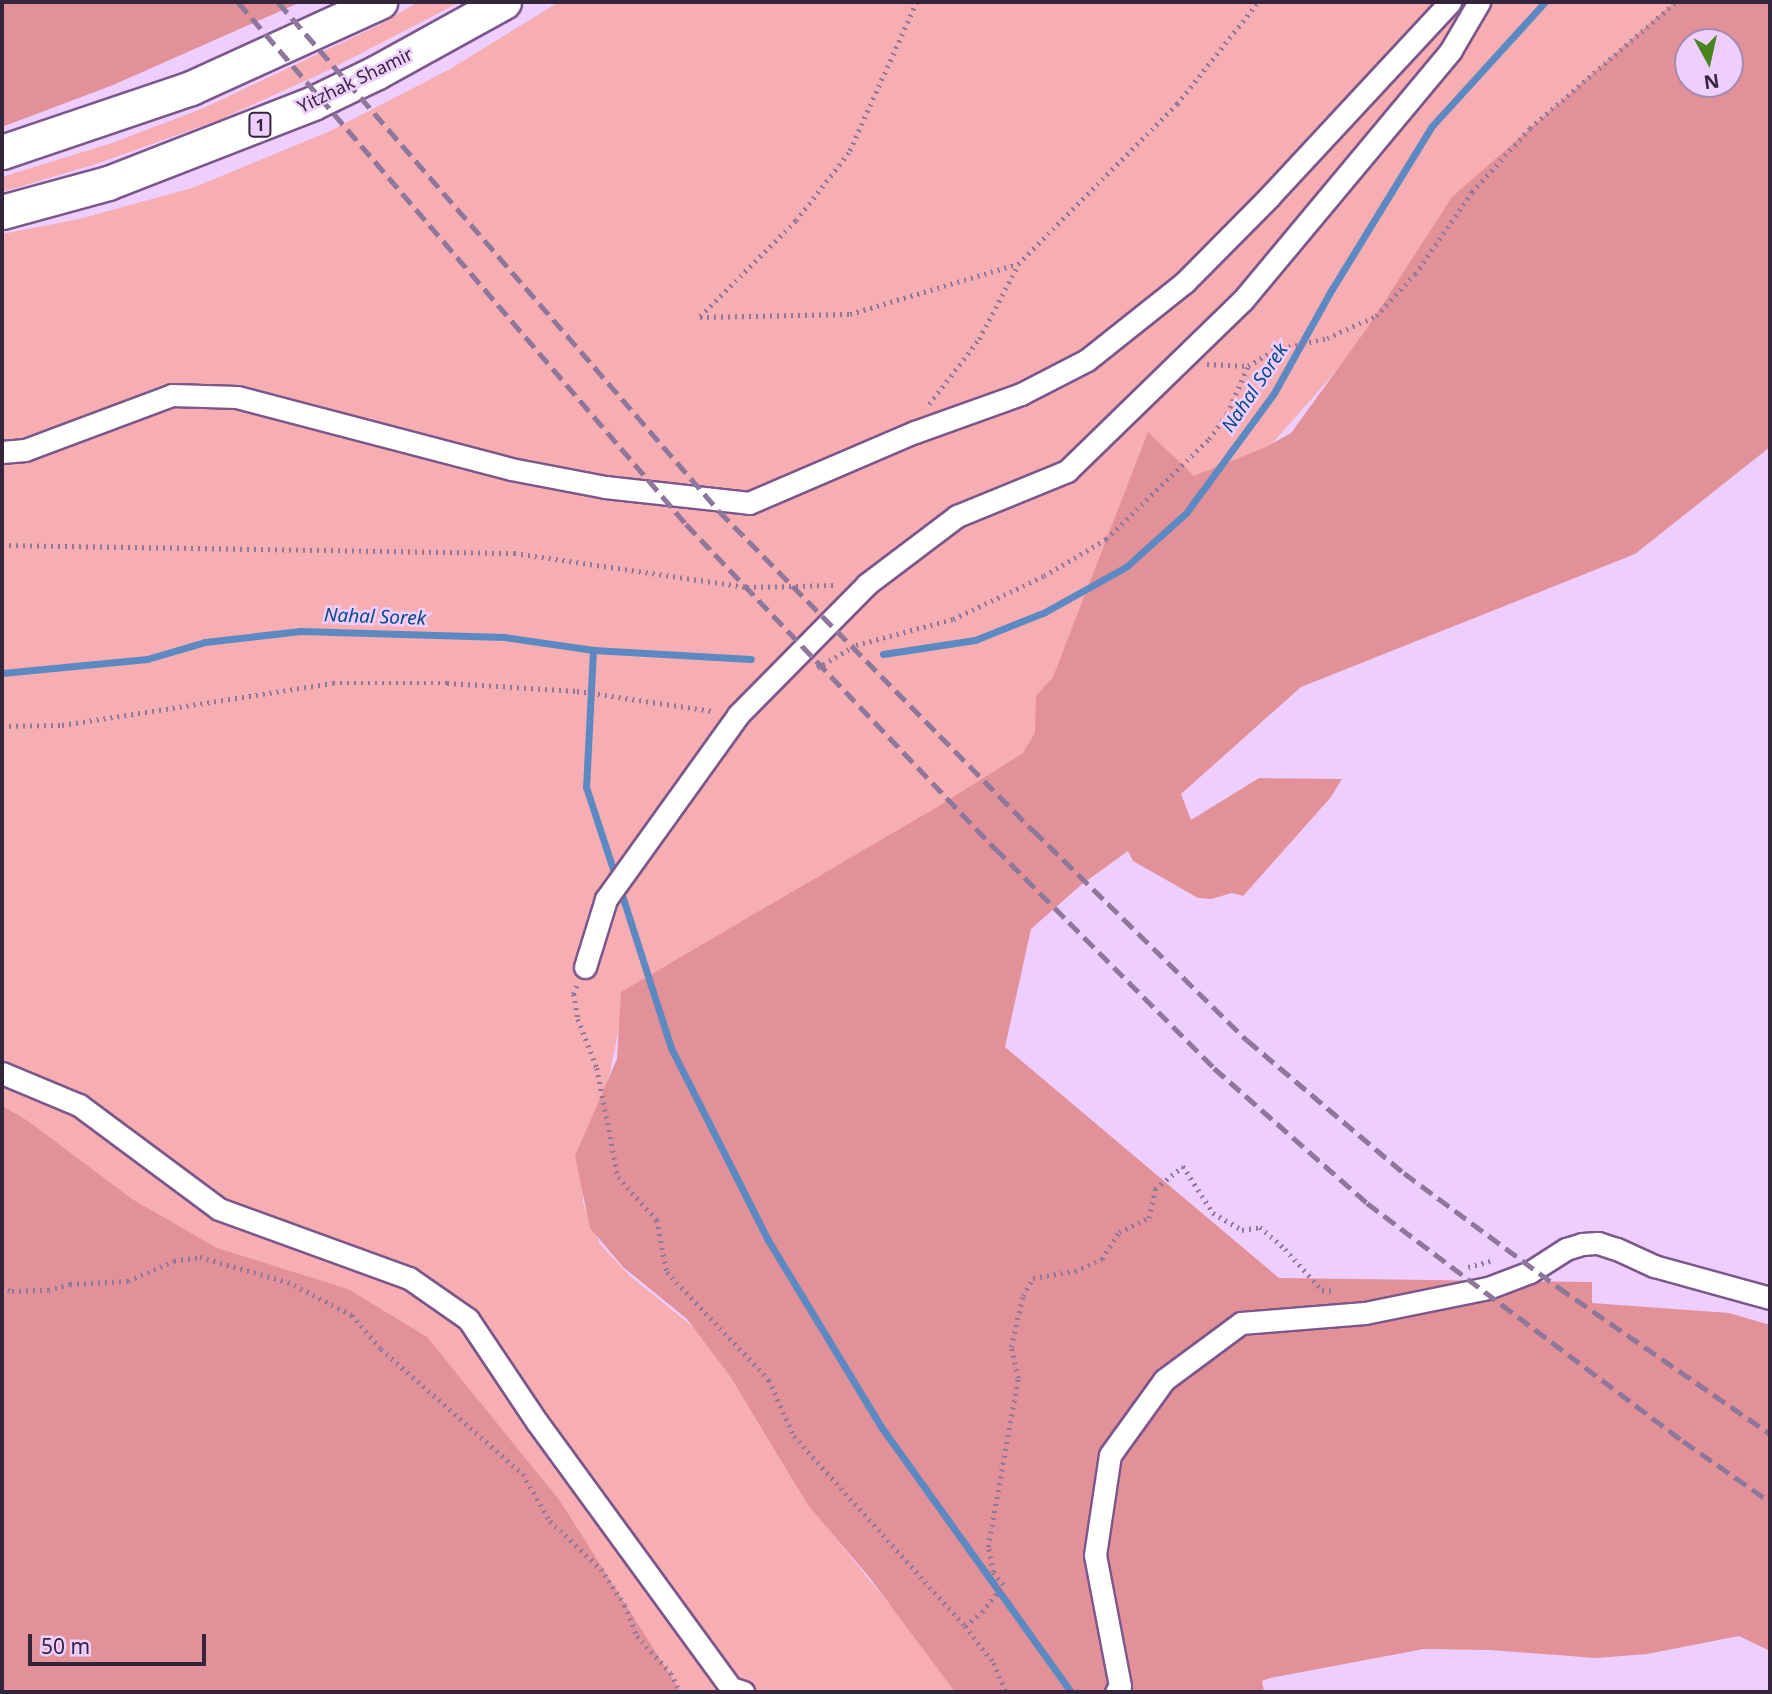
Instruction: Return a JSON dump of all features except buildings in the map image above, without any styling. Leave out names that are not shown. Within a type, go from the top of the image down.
[{"type":"highway","points":[[2,152],[191,88],[380,2]]},
{"type":"highway","name":"Yitzhak Shamir","points":[[2,212],[108,183],[313,103],[377,72],[504,2]]},
{"type":"street","points":[[2,452],[25,450],[172,395],[237,397],[511,470],[605,487],[750,503],[915,432],[1021,394],[1087,360],[1185,282],[1269,197],[1450,2]]},
{"type":"street","points":[[585,967],[606,899],[738,715],[867,584],[957,516],[1067,471],[1178,360],[1243,300],[1451,50],[1479,2]]},
{"type":"street","points":[[2,1073],[79,1105],[219,1209],[410,1278],[468,1319],[537,1422],[731,1688],[743,1692]]},
{"type":"street","points":[[1116,1692],[1120,1686],[1095,1555],[1110,1455],[1164,1380],[1241,1323],[1365,1313],[1488,1288],[1530,1272],[1566,1249],[1598,1243],[1665,1269],[1770,1298]]},
{"type":"path","points":[[917,2],[849,153],[796,221],[700,317],[850,314],[1018,264]]},
{"type":"path","points":[[915,432],[934,394],[979,339],[1018,264],[1177,104],[1258,2]]},
{"type":"path","points":[[1178,360],[1214,366],[1248,366],[1275,350],[1327,338],[1376,316],[1415,274],[1472,192],[1530,128],[1676,2]]},
{"type":"path","points":[[809,673],[856,645],[953,619],[1044,576],[1106,539],[1209,439],[1227,414],[1248,366]]},
{"type":"path","points":[[2,545],[514,553],[747,587],[867,584]]},
{"type":"path","points":[[2,726],[62,724],[332,682],[447,683],[577,691],[738,715]]},
{"type":"path","points":[[585,967],[574,993],[578,1019],[597,1068],[618,1177],[657,1220],[667,1272],[769,1380],[794,1436],[965,1626],[994,1663],[1006,1692]]},
{"type":"path","points":[[2,1286],[12,1291],[128,1281],[174,1261],[200,1257],[288,1282],[352,1315],[381,1349],[523,1474],[550,1521],[601,1569],[625,1605],[637,1636],[671,1673],[680,1692]]},
{"type":"shaded area","points":[[2,2],[301,2],[113,85],[2,127]]},
{"type":"shaded area","points":[[418,2],[460,2],[327,71],[219,120],[96,164],[2,192],[2,177],[112,143],[204,108],[379,25]]},
{"type":"shaded area","points":[[559,2],[1684,2],[1466,210],[1329,379],[1256,462],[1043,744],[623,1008],[605,1098],[583,1173],[583,1203],[600,1244],[630,1276],[692,1326],[727,1365],[813,1510],[960,1692],[645,1692],[2,1132],[2,234],[79,219],[192,188],[328,132],[450,69]]},
{"type":"shaded area","points":[[1674,2],[1770,2],[1770,447],[1635,554],[1301,687],[1181,794],[1191,820],[1259,778],[1342,779],[1331,797],[1243,896],[1232,893],[1211,899],[1198,898],[1133,861],[1128,851],[1081,885],[1031,929],[1005,1047],[1279,1278],[1592,1282],[1592,1303],[1729,1313],[1770,1325],[1770,1651],[1739,1636],[1647,1654],[1596,1658],[1490,1650],[1424,1649],[1270,1678],[1262,1681],[1264,1692],[955,1692],[869,1577],[808,1505],[730,1376],[687,1319],[623,1267],[590,1228],[575,1156],[617,1059],[621,992],[939,806],[1023,753],[1035,733],[1036,696],[1053,677],[1148,432],[1194,476],[1266,447],[1291,433],[1368,327],[1452,197]]},
{"type":"shaded area","points":[[2,1106],[28,1121],[132,1199],[217,1248],[348,1289],[427,1337],[560,1501],[681,1692],[2,1692]]},
{"type":"waterway","name":"Nahal Sorek","points":[[883,654],[975,640],[1045,612],[1126,567],[1186,513],[1274,393],[1332,289],[1432,126],[1545,2]]},
{"type":"waterway","name":"Nahal Sorek","points":[[2,673],[147,659],[205,642],[300,631],[504,637],[593,650],[751,659]]},
{"type":"waterway","points":[[593,650],[586,787],[616,878]]},
{"type":"waterway","points":[[620,889],[671,1048],[768,1240],[882,1428],[1071,1692]]},
{"type":"railway","points":[[238,2],[686,524],[995,848],[1214,1068],[1367,1203],[1683,1441],[1770,1502]]},
{"type":"railway","points":[[278,2],[719,511],[1033,830],[1247,1040],[1404,1173],[1558,1287],[1770,1434]]}]
